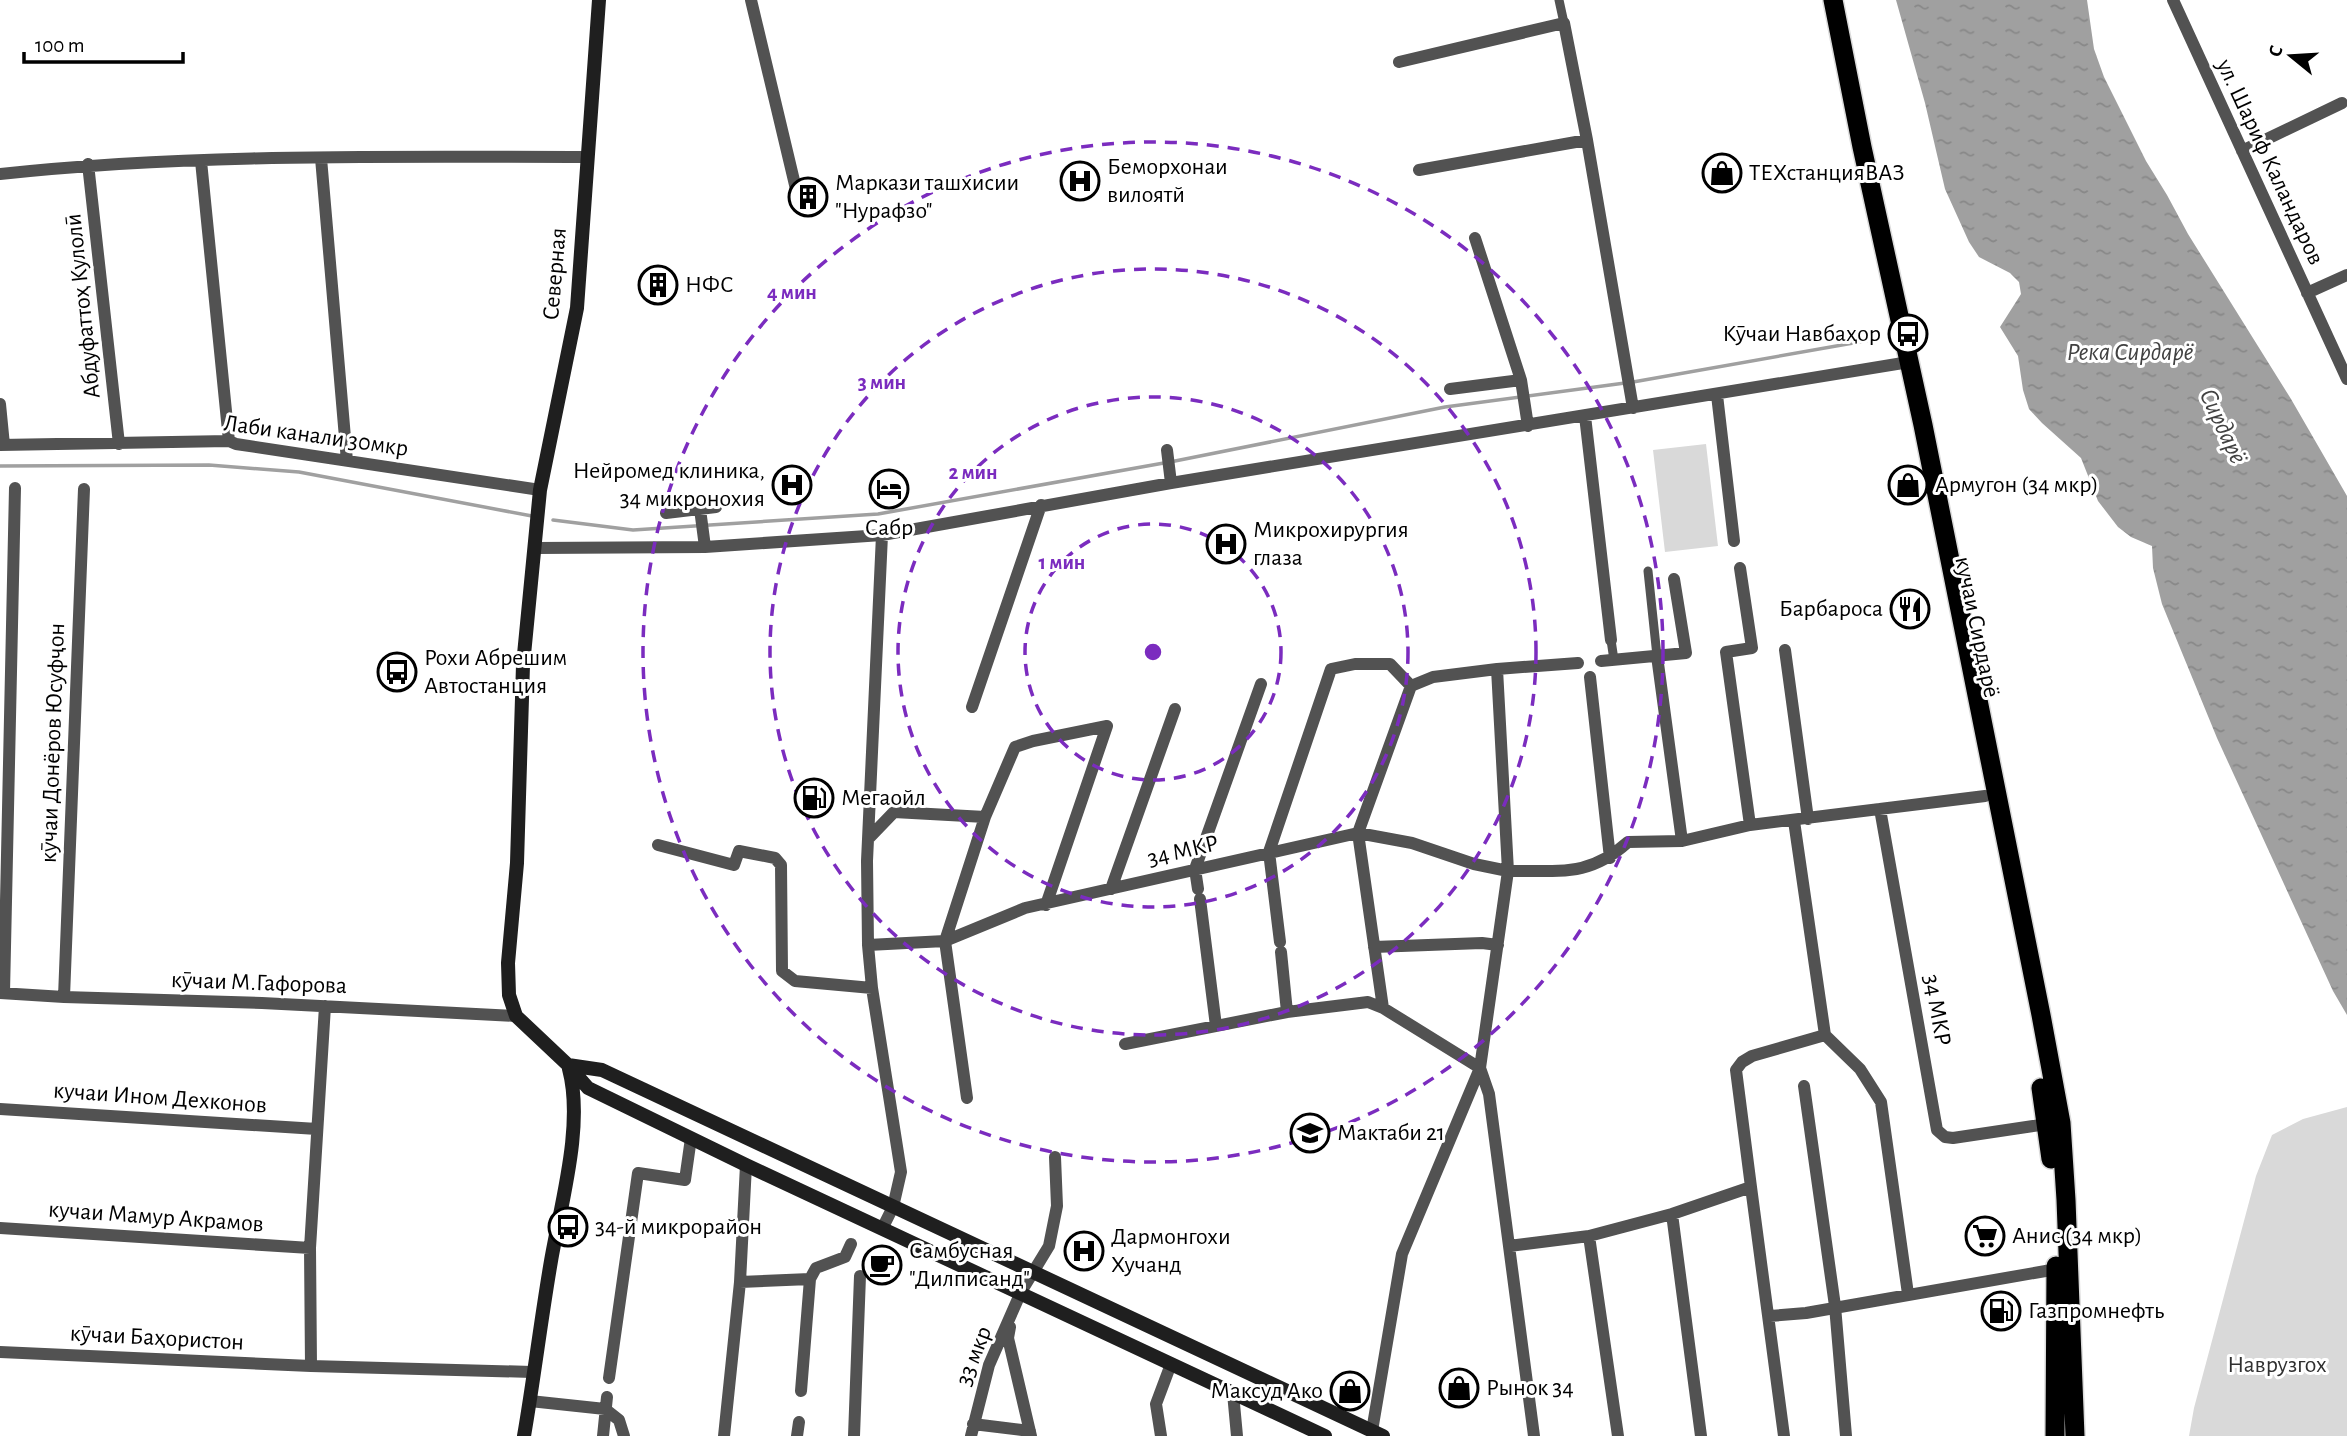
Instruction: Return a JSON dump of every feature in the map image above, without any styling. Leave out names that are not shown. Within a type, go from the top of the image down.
[{"type":"highway","points":[[1823,0],[1833,22],[1867,172],[1903,363],[2041,1015],[2061,1123],[2063,1268],[2075,1436]]},
{"type":"highway","points":[[1833,0],[1833,22]]},
{"type":"highway","name":"кучаи Сирдарё","points":[[1903,363],[2033,1038],[2047,1124],[2063,1268]]},
{"type":"highway","points":[[2055,1436],[2063,1268]]},
{"type":"main road","name":"Северная","points":[[516,1016],[509,995],[508,963],[517,863],[523,665],[540,490],[578,308],[598,0]]},
{"type":"main road","points":[[516,1016],[568,1065],[588,1088],[746,1166],[1325,1436]]},
{"type":"main road","points":[[568,1065],[602,1070],[1377,1434]]},
{"type":"main road","points":[[524,1436],[532,1372],[569,1158],[575,1104],[568,1065]]},
{"type":"main road","points":[[575,1104],[592,1094],[603,1095]]},
{"type":"main road","points":[[643,1115],[654,1094]]},
{"type":"street","points":[[751,0],[796,188]]},
{"type":"street","points":[[1559,0],[1587,140],[1633,408]]},
{"type":"street","name":"ул. Шариф Каландаров","points":[[2173,0],[2347,379]]},
{"type":"street","points":[[1399,62],[1564,23]]},
{"type":"street","points":[[2242,151],[2342,103]]},
{"type":"street","points":[[1419,170],[1587,140]]},
{"type":"street","points":[[0,174],[88,164],[201,160],[586,157]]},
{"type":"street","points":[[321,158],[347,460]]},
{"type":"street","points":[[201,160],[229,441]]},
{"type":"street","name":"Абдуфаттоҳ Кулолӣ","points":[[88,164],[119,444]]},
{"type":"street","points":[[1475,238],[1521,380],[1528,426]]},
{"type":"street","points":[[2307,293],[2347,275]]},
{"type":"street","points":[[536,548],[705,547],[882,535],[1171,483],[1903,363]]},
{"type":"street","points":[[1450,389],[1521,380]]},
{"type":"street","points":[[1717,395],[1734,541]]},
{"type":"street","points":[[0,404],[2,445]]},
{"type":"street","points":[[1585,416],[1611,640],[1607,660],[1686,653],[1674,579]]},
{"type":"street","name":"Лаби канали 30мкр","points":[[2,445],[229,441],[540,490]]},
{"type":"street","points":[[1167,450],[1171,483]]},
{"type":"street","name":"кӯчаи Донёров Юсуфҷон","points":[[2,993],[15,488]]},
{"type":"street","name":"кӯчаи Донёров Юсуфҷон","points":[[64,998],[84,489]]},
{"type":"street","points":[[972,707],[1041,505]]},
{"type":"street","points":[[702,520],[716,507]]},
{"type":"street","points":[[666,513],[702,520]]},
{"type":"street","points":[[702,520],[705,547]]},
{"type":"street","points":[[882,535],[868,839],[867,945],[901,1172],[893,1207],[882,1230]]},
{"type":"street","points":[[1740,568],[1752,648],[1726,652],[1750,825]]},
{"type":"street","points":[[1648,571],[1682,841]]},
{"type":"street","points":[[1785,650],[1825,1035],[1860,1069],[1881,1102],[1908,1294]]},
{"type":"street","points":[[1383,1008],[1358,833],[1411,686],[1433,677],[1578,663]]},
{"type":"street","points":[[1287,1012],[1269,852],[1331,669],[1354,664],[1390,664],[1411,686]]},
{"type":"street","points":[[1377,1434],[1402,1254],[1480,1068],[1508,872],[1497,669]]},
{"type":"street","points":[[1590,677],[1610,858]]},
{"type":"street","points":[[1216,1026],[1195,869],[1261,684]]},
{"type":"street","points":[[1111,889],[1175,709]]},
{"type":"street","points":[[967,1098],[945,942],[985,817],[1015,747],[1107,726],[1046,905]]},
{"type":"street","points":[[1358,833],[1412,843],[1474,864],[1508,872],[1584,869],[1610,858],[1628,842],[1682,841],[1750,825],[1985,796]]},
{"type":"street","name":"34 МКР","points":[[1880,809],[1937,1130],[1945,1137],[1953,1138],[2047,1124]]},
{"type":"street","points":[[868,839],[894,813],[985,817]]},
{"type":"street","name":"34 МКР","points":[[867,945],[945,942],[1025,908],[1358,833]]},
{"type":"street","points":[[658,845],[734,864],[739,851],[775,858],[780,864],[782,971],[795,981],[872,988]]},
{"type":"street","points":[[1374,947],[1482,943],[1498,945]]},
{"type":"street","name":"кӯчаи М.Гафорова","points":[[2,993],[64,998],[325,1006],[516,1016]]},
{"type":"street","points":[[1125,1044],[1287,1012],[1368,1002],[1383,1008],[1480,1068],[1489,1094],[1534,1436]]},
{"type":"street","points":[[312,1366],[310,1248],[325,1006]]},
{"type":"street","points":[[1784,1436],[1736,1070],[1752,1056],[1825,1035]]},
{"type":"street","points":[[1804,1086],[1835,1306],[1846,1436]]},
{"type":"street","name":"кучаи Ином Дехконов","points":[[0,1109],[317,1129]]},
{"type":"street","points":[[609,1378],[638,1174],[685,1180],[691,1138]]},
{"type":"street","points":[[1035,1272],[1049,1246],[1057,1206],[1055,1157]]},
{"type":"street","points":[[724,1436],[740,1282],[746,1166]]},
{"type":"street","points":[[1509,1246],[1589,1236],[1672,1214],[1751,1187]]},
{"type":"street","points":[[1672,1214],[1702,1436]]},
{"type":"street","name":"кучаи Мамур Акрамов","points":[[0,1228],[310,1248]]},
{"type":"street","points":[[1589,1236],[1618,1436]]},
{"type":"street","points":[[801,1391],[810,1279],[816,1268],[845,1257],[851,1244]]},
{"type":"street","points":[[1770,1316],[1806,1313],[2063,1268]]},
{"type":"street","name":"33 мкр","points":[[972,1430],[989,1365],[1021,1292],[1035,1272]]},
{"type":"street","points":[[854,1436],[860,1276]]},
{"type":"street","points":[[740,1282],[810,1279]]},
{"type":"street","points":[[972,1430],[1030,1433],[1008,1338],[1012,1316]]},
{"type":"street","name":"кӯчаи Баҳористон","points":[[0,1352],[312,1366],[532,1372]]},
{"type":"street","points":[[1161,1436],[1156,1404],[1171,1364]]},
{"type":"street","points":[[1233,1393],[1237,1436]]},
{"type":"street","points":[[530,1401],[606,1403]]},
{"type":"street","points":[[603,1436],[606,1403]]},
{"type":"street","points":[[606,1403],[619,1420],[624,1436]]},
{"type":"street","points":[[797,1436],[799,1422]]},
{"type":"green space","points":[[1706,444],[1718,546],[1665,552],[1653,450]]},
{"type":"green space","name":"Наврузгох","points":[[2347,1107],[2347,1436],[2189,1436],[2194,1408],[2256,1176],[2272,1135],[2303,1119]]},
{"type":"water","name":"Река Сирдарё","points":[[1896,0],[2087,0],[2094,49],[2104,77],[2146,161],[2347,496],[2347,1015],[2333,991],[2217,738],[2162,604],[2153,568],[2152,546],[2131,537],[2118,527],[2098,501],[2081,458],[2029,409],[2018,356],[2000,327],[2021,294],[2019,282],[2010,273],[1979,257],[1969,242],[1945,189],[1925,103]]},
{"type":"waterway","points":[[1633,382],[1876,339]]},
{"type":"waterway","points":[[553,520],[633,530],[878,514],[1175,461],[1445,407],[1625,383]]},
{"type":"waterway","points":[[0,466],[209,465],[299,472],[532,516]]},
{"type":"place","name":"ТЕХстанцияВАЗ","points":[[1722,173]]},
{"type":"place","name":"Беморхонаи вилоятй","points":[[1080,181]]},
{"type":"place","name":"Маркази ташхисии \"Нурафзо\"","points":[[808,197]]},
{"type":"place","name":"НФС","points":[[658,285]]},
{"type":"place","name":"Кӯчаи Навбаҳор","points":[[1908,334]]},
{"type":"place","name":"Нейромед клиника, 34 микронохия","points":[[792,485]]},
{"type":"place","name":"Армугон (34 мкр)","points":[[1908,485]]},
{"type":"place","name":"Сабр","points":[[889,489]]},
{"type":"place","name":"Микрохирургия глаза","points":[[1226,544]]},
{"type":"place","name":"Барбароса","points":[[1910,609]]},
{"type":"place","name":"Рохи Абрешим Автостанция","points":[[397,672]]},
{"type":"place","name":"Мегаойл","points":[[814,798]]},
{"type":"place","name":"Мактаби 21","points":[[1310,1133]]},
{"type":"place","name":"34-й микрорайон","points":[[568,1227]]},
{"type":"place","name":"Анис (34 мкр)","points":[[1985,1236]]},
{"type":"place","name":"Дармонгохи Хучанд","points":[[1084,1251]]},
{"type":"place","name":"Самбусная \"Дилписанд\"","points":[[882,1265]]},
{"type":"place","name":"Газпромнефть","points":[[2001,1311]]},
{"type":"place","name":"Рынок 34","points":[[1459,1388]]},
{"type":"place","name":"Максуд Ако","points":[[1350,1391]]},
{"type":"water label","name":"Сирдарё","points":[[2223,426]]}]
